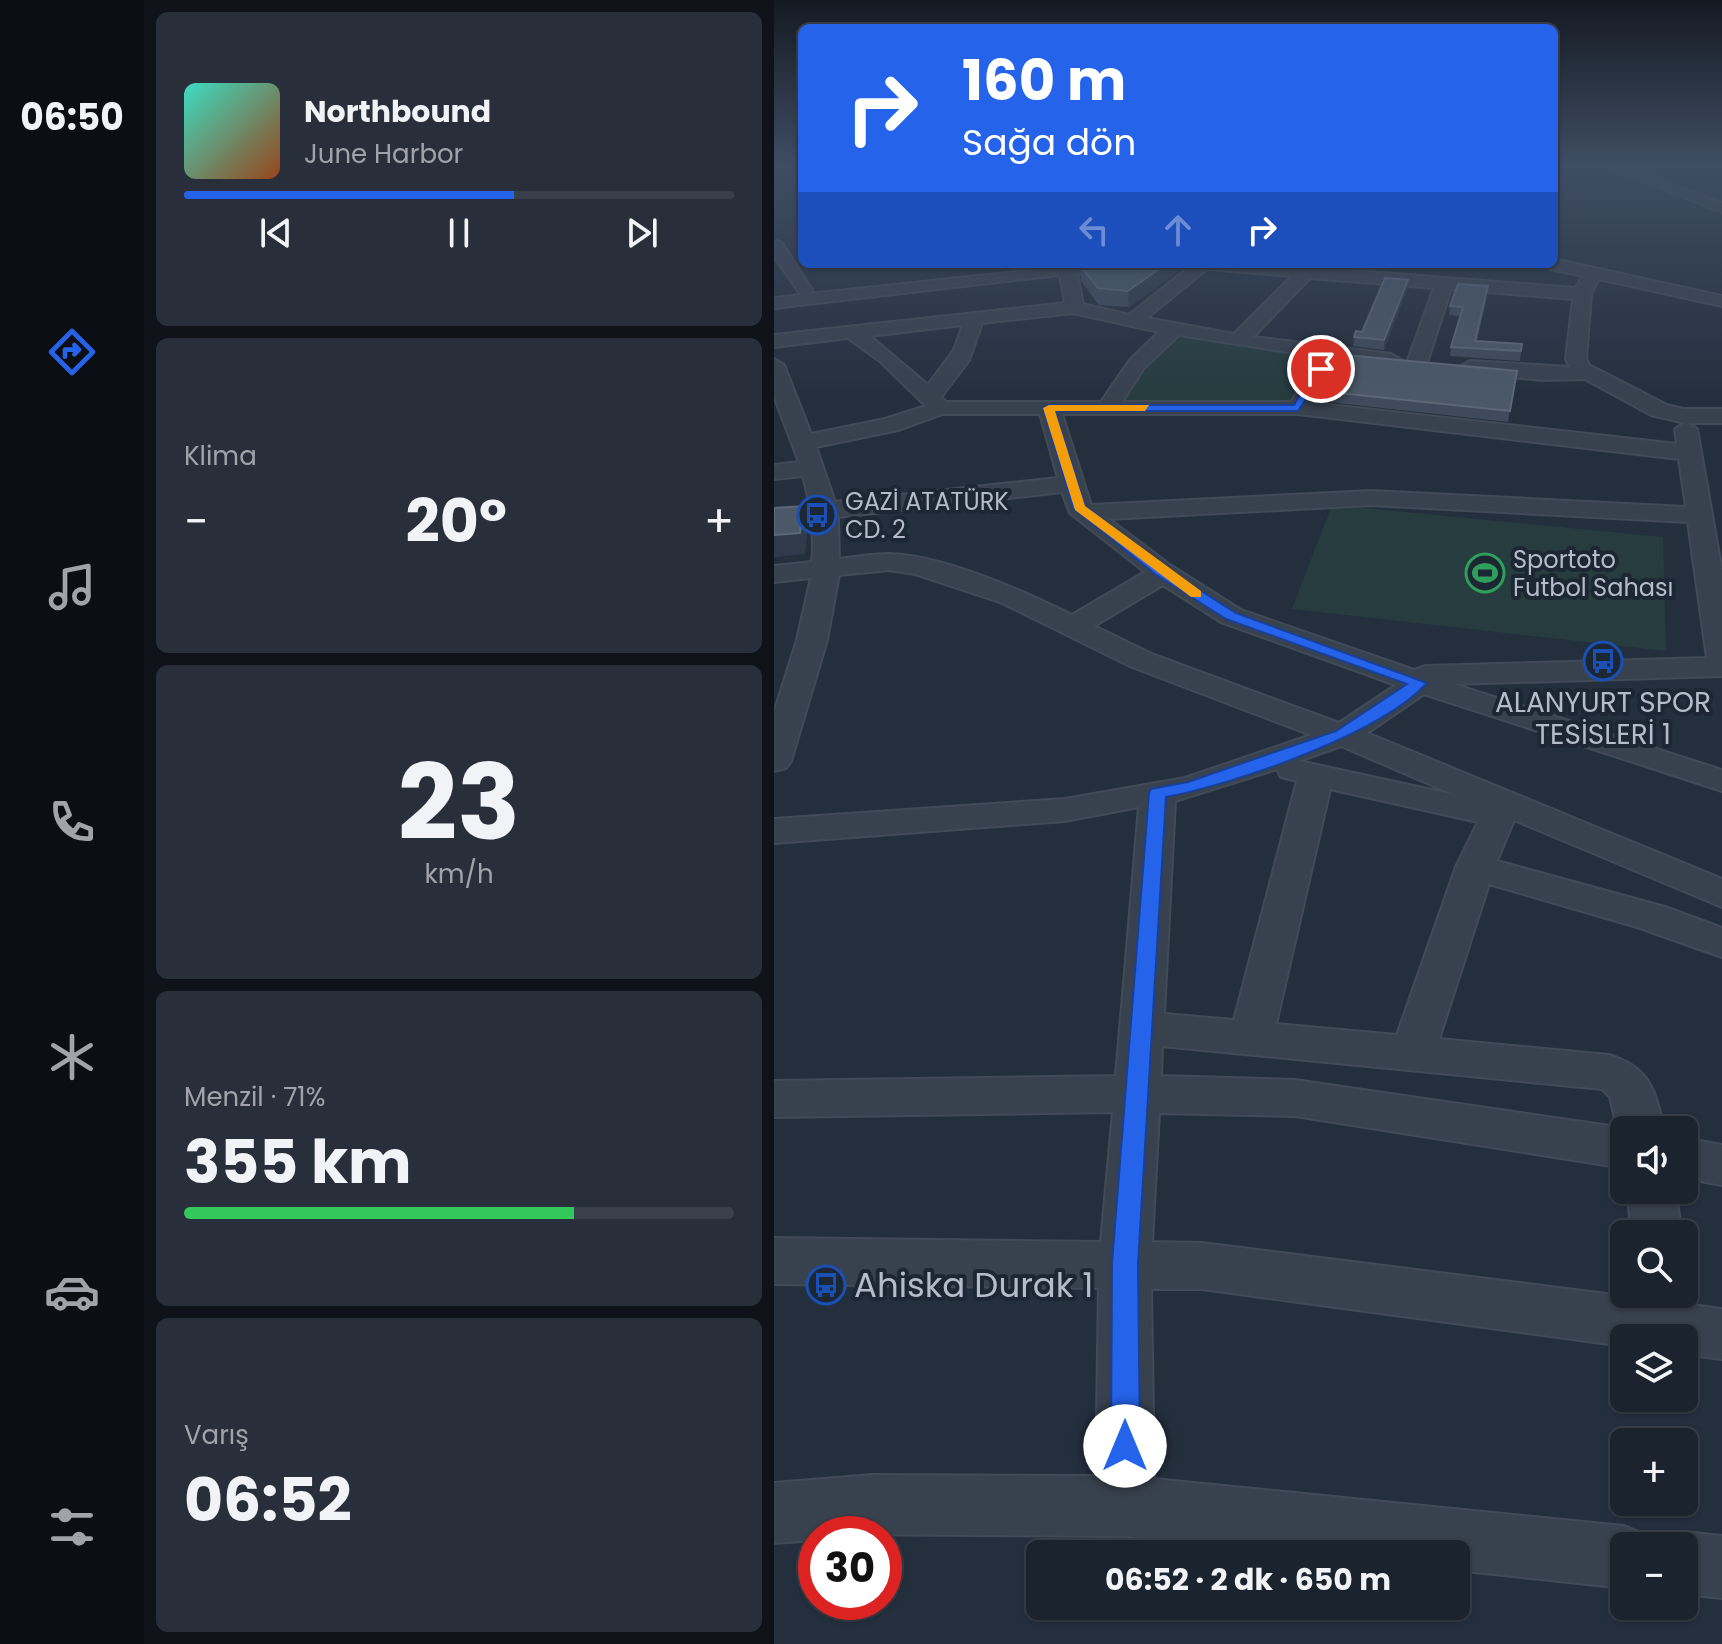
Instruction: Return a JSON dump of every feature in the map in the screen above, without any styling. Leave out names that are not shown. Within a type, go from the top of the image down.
[{"type":"street","points":[[780,245],[803,290]]},
{"type":"street","points":[[1558,265],[1722,301]]},
{"type":"street","points":[[774,301],[1063,268]]},
{"type":"street","points":[[1075,307],[1068,273],[1077,268]]},
{"type":"street","points":[[1131,322],[1197,268]]},
{"type":"street","points":[[1288,268],[1441,292]]},
{"type":"street","points":[[1238,341],[1309,269]]},
{"type":"street","points":[[774,301],[803,290],[867,274]]},
{"type":"street","points":[[1584,373],[1576,359],[1582,294],[1584,285],[1596,274]]},
{"type":"street","points":[[1674,291],[1707,278]]},
{"type":"street","points":[[1289,290],[1582,294]]},
{"type":"street","points":[[1433,364],[1441,292]]},
{"type":"street","points":[[774,341],[1075,307],[1131,322],[1331,355],[1543,374],[1584,373],[1659,410],[1683,416],[1722,416]]},
{"type":"street","points":[[802,443],[890,425],[934,402],[958,366],[973,332],[974,317]]},
{"type":"street","points":[[1108,407],[1127,375],[1158,341],[1175,329]]},
{"type":"street","points":[[852,332],[888,358],[934,402],[1049,408],[1298,408],[1691,453]]},
{"type":"street","points":[[1298,408],[1331,355]]},
{"type":"street","points":[[774,365],[780,405],[813,468],[824,511],[825,567],[787,688],[774,761]]},
{"type":"street","points":[[1049,408],[1079,508],[1163,573],[1231,616],[1420,683],[1722,781]]},
{"type":"street","points":[[1683,416],[1700,515],[1717,589],[1722,659]]},
{"type":"street","points":[[774,472],[813,468]]},
{"type":"street","points":[[824,511],[1072,484]]},
{"type":"street","points":[[1086,513],[1371,498],[1700,515]]},
{"type":"street","points":[[774,574],[889,562],[919,566],[1010,596],[1143,661],[1342,735],[1502,810],[1722,894]]},
{"type":"street","points":[[1072,627],[1163,573]]},
{"type":"street","points":[[774,831],[1065,810],[1192,787],[1342,735],[1420,683],[1426,675],[1722,667]]},
{"type":"street","points":[[1260,763],[1502,810]]},
{"type":"street","points":[[1251,1038],[1316,775]]},
{"type":"street","points":[[1125,1506],[1125,1264],[1158,793]]},
{"type":"street","points":[[1413,1053],[1475,867],[1502,810]]},
{"type":"street","points":[[1475,867],[1651,917],[1722,943]]},
{"type":"street","points":[[1143,1028],[1609,1072],[1623,1079],[1631,1088],[1638,1116]]},
{"type":"street","points":[[774,1099],[1139,1094],[1295,1098],[1610,1146]]},
{"type":"street","points":[[1698,1161],[1722,1165]]},
{"type":"street","points":[[774,1261],[1202,1266],[1666,1311],[1722,1334]]},
{"type":"street","points":[[774,1513],[873,1505],[1125,1506],[1610,1556]]},
{"type":"street","points":[[1698,1564],[1722,1567]]},
{"type":"green space","points":[[1182,336],[1300,353],[1315,359],[1291,404],[1133,406],[1121,401],[1159,354]]},
{"type":"green space","name":"Sportoto Futbol Sahası","points":[[1332,505],[1663,537],[1666,651],[1292,609]]},
{"type":"building","points":[[1082,268],[1160,268],[1128,291],[1098,288]]},
{"type":"building","points":[[1385,278],[1408,280],[1384,340],[1354,337],[1356,331],[1362,332]]},
{"type":"building","points":[[1458,284],[1488,286],[1475,341],[1522,344],[1521,351],[1451,347],[1463,307],[1450,306]]},
{"type":"building","points":[[1345,355],[1517,371],[1510,411],[1328,392]]},
{"type":"building","points":[[803,506],[800,533],[774,535],[774,508]]},
{"type":"slow traffic","points":[[1145,408],[1049,408],[1079,508],[1160,571],[1196,594]]},
{"type":"place","name":"GAZİ ATATÜRK CD. 2","points":[[817,515]]},
{"type":"place","name":"Sportoto Futbol Sahası","points":[[1485,573]]},
{"type":"place","name":"ALANYURT SPOR TESİSLERİ 1","points":[[1603,661]]},
{"type":"place","name":"Ahiska Durak 1","points":[[826,1285]]},
{"type":"route","points":[[1125,1446],[1125,1264],[1158,793],[1192,787],[1342,735],[1420,683],[1231,616],[1160,571],[1079,508],[1049,408],[1298,408],[1321,369]]}]
